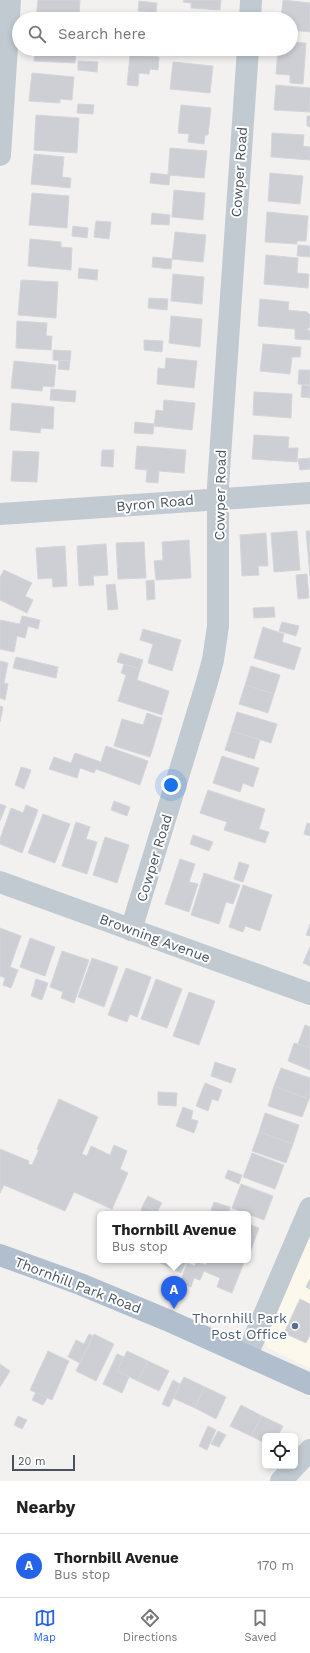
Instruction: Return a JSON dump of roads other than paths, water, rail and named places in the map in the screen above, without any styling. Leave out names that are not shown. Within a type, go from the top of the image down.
[{"type":"main road","name":"Thornhill Park Road","points":[[2,1260],[90,1288],[310,1384]]},
{"type":"street","points":[[0,155],[10,0]]},
{"type":"street","points":[[250,12],[251,0]]},
{"type":"street","name":"Cowper Road","points":[[132,930],[213,660],[219,616],[218,498],[248,56]]},
{"type":"street","name":"Byron Road","points":[[0,514],[218,498],[310,493]]},
{"type":"street","name":"Browning Avenue","points":[[0,882],[310,994]]},
{"type":"street","points":[[247,1356],[310,1208]]},
{"type":"street","points":[[281,1481],[310,1450]]},
{"type":"place","name":"Thornbill Avenue","points":[[174,1309]]},
{"type":"place","name":"Thornhill Park Post Office","points":[[295,1326]]}]
